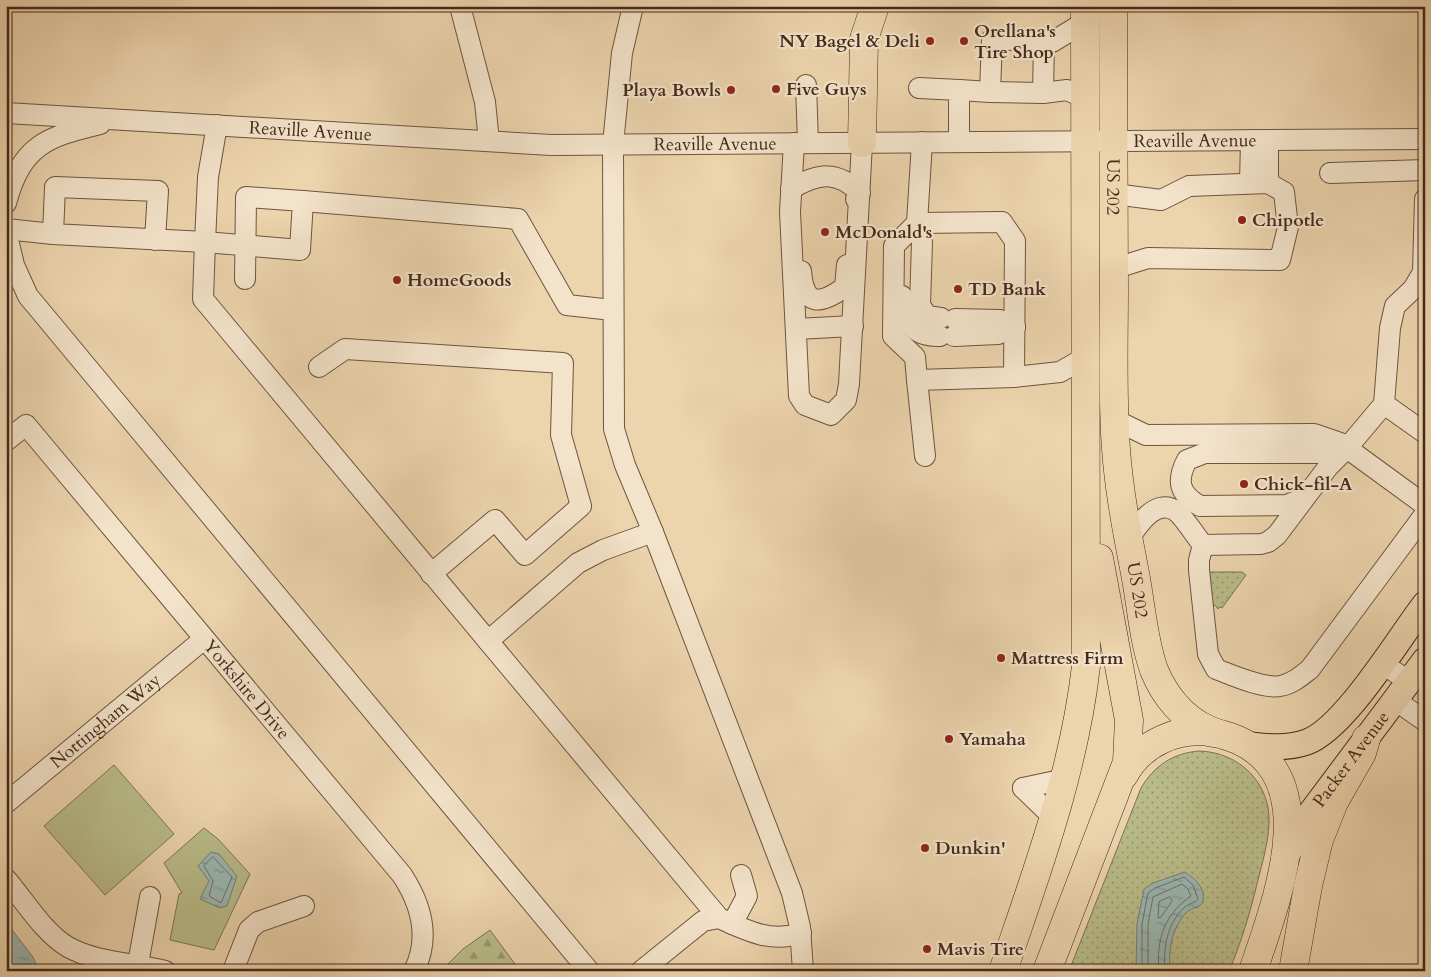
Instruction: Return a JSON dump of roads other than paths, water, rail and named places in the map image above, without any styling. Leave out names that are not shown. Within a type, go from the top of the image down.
[{"type":"highway","points":[[862,143],[864,39],[875,6]]},
{"type":"highway","name":"US 202","points":[[1003,971],[1054,818],[1065,779],[1078,722],[1086,666],[1086,357],[1099,141],[1113,6]]},
{"type":"highway","name":"US 202","points":[[1085,14],[1085,98],[1114,194],[1115,420],[1118,464],[1128,540],[1155,671],[1166,693],[1181,712],[1201,726],[1246,744],[1270,764],[1284,790],[1288,820],[1284,861],[1269,922],[1253,971]]},
{"type":"highway","points":[[1047,971],[1127,762],[1129,720],[1098,550],[1086,463]]},
{"type":"highway","points":[[1119,785],[1134,760],[1156,742],[1193,731],[1220,734]]},
{"type":"highway","points":[[1293,971],[1308,886],[1319,840],[1342,784],[1362,752],[1366,739]]},
{"type":"highway","points":[[1030,971],[1068,918]]},
{"type":"main road","name":"Packer Avenue","points":[[1246,744],[1284,747],[1314,739],[1338,721],[1425,604]]},
{"type":"main road","name":"Packer Avenue","points":[[1284,861],[1306,819],[1425,660]]},
{"type":"street","points":[[460,6],[485,102],[489,141]]},
{"type":"street","points":[[633,6],[622,53],[613,144],[612,310],[614,429],[625,465],[653,532],[792,893],[801,934],[803,971]]},
{"type":"street","points":[[990,92],[992,38],[1052,42],[1085,14]]},
{"type":"street","points":[[1043,93],[1044,42]]},
{"type":"street","points":[[806,85],[801,143],[791,193],[799,396],[805,405],[832,415],[846,400],[853,326],[862,143]]},
{"type":"street","points":[[919,88],[1043,93],[1067,90],[1085,98]]},
{"type":"street","points":[[959,90],[959,142]]},
{"type":"street","name":"Reaville Avenue","points":[[6,113],[126,118],[551,145],[1425,139]]},
{"type":"street","points":[[6,203],[10,189],[29,153],[42,143],[67,132],[126,118]]},
{"type":"street","points":[[217,125],[208,177],[203,299],[554,723],[726,921]]},
{"type":"street","points":[[1259,140],[1259,183]]},
{"type":"street","points":[[922,142],[911,230],[922,242],[920,305],[926,316],[948,327],[1000,320],[1015,327]]},
{"type":"street","points":[[1330,173],[1425,170]]},
{"type":"street","points":[[791,193],[809,178],[824,175],[847,180],[860,193]]},
{"type":"street","points":[[1113,269],[1148,258],[1280,260],[1288,227],[1284,192],[1259,183],[1189,186],[1161,200],[1114,194]]},
{"type":"street","points":[[53,234],[55,187],[158,191],[155,240]]},
{"type":"street","points":[[791,193],[799,203],[802,288],[808,297],[819,300],[830,298],[846,287],[847,213],[860,193]]},
{"type":"street","points":[[245,279],[246,197],[518,219],[567,305],[612,310]]},
{"type":"street","points":[[1203,545],[1261,544],[1268,542],[1277,535],[1322,474],[1384,404],[1390,328],[1395,306],[1413,289],[1423,272],[1425,199]]},
{"type":"street","points":[[303,201],[300,250],[6,230],[14,265],[28,296],[589,971]]},
{"type":"street","points":[[925,456],[915,357],[892,336],[894,246],[911,230],[1002,222],[1016,241],[1014,377]]},
{"type":"street","points":[[796,329],[853,326]]},
{"type":"street","points":[[319,367],[345,349],[562,363],[561,435],[581,506],[525,555],[496,520],[432,574]]},
{"type":"street","points":[[917,380],[1014,377],[1060,372],[1086,357]]},
{"type":"street","points":[[1384,404],[1425,434]]},
{"type":"street","points":[[1115,420],[1146,435],[1314,434],[1327,437],[1347,448],[1425,505]]},
{"type":"street","name":"Yorkshire Drive","points":[[6,441],[26,424],[402,875],[414,893],[420,910],[423,930],[422,949],[414,971]]},
{"type":"street","points":[[1304,498],[1288,505],[1200,506],[1190,500],[1182,490],[1181,472],[1184,451],[1201,445],[1314,443],[1319,453],[1322,474]]},
{"type":"street","points":[[1319,453],[1347,448]]},
{"type":"street","points":[[1128,540],[1140,522],[1155,510],[1163,508],[1176,511],[1203,545]]},
{"type":"street","points":[[1203,545],[1198,560],[1199,570],[1208,654],[1216,669],[1250,680],[1279,686],[1294,681],[1310,669],[1425,514]]},
{"type":"street","points":[[488,641],[578,563],[603,550],[653,532]]},
{"type":"street","name":"Nottingham Way","points":[[6,803],[204,638]]},
{"type":"street","points":[[1381,663],[1425,721]]},
{"type":"street","points":[[1054,818],[1023,788],[1065,779]]},
{"type":"street","points":[[658,971],[726,921],[747,896],[742,875]]},
{"type":"street","points":[[6,879],[60,940],[98,965],[138,964],[165,971]]},
{"type":"street","points":[[138,964],[150,897]]},
{"type":"street","points":[[234,971],[249,930],[258,922],[304,906]]},
{"type":"street","points":[[641,971],[703,921],[726,921],[767,936],[785,938],[801,934]]},
{"type":"water","points":[[211,852],[219,854],[237,876],[227,906],[220,908],[200,899],[209,881],[198,866]]},
{"type":"water","points":[[1185,872],[1201,888],[1203,901],[1200,905],[1187,912],[1178,925],[1172,939],[1170,971],[1136,971],[1137,924],[1144,889],[1153,883]]},
{"type":"water","points":[[6,922],[33,957],[39,971],[10,971],[6,966]]},
{"type":"place","name":"NY Bagel & Deli","points":[[930,41]]},
{"type":"place","name":"Orellana's Tire Shop","points":[[964,41]]},
{"type":"place","name":"Five Guys","points":[[776,89]]},
{"type":"place","name":"Playa Bowls","points":[[731,90]]},
{"type":"place","name":"Chipotle","points":[[1242,220]]},
{"type":"place","name":"McDonald's","points":[[825,232]]},
{"type":"place","name":"HomeGoods","points":[[397,280]]},
{"type":"place","name":"TD Bank","points":[[958,289]]},
{"type":"place","name":"Chick-fil-A","points":[[1244,484]]},
{"type":"place","name":"Mattress Firm","points":[[1001,658]]},
{"type":"place","name":"Yamaha","points":[[949,739]]},
{"type":"place","name":"Dunkin'","points":[[925,848]]},
{"type":"place","name":"Mavis Tire","points":[[927,949]]}]
